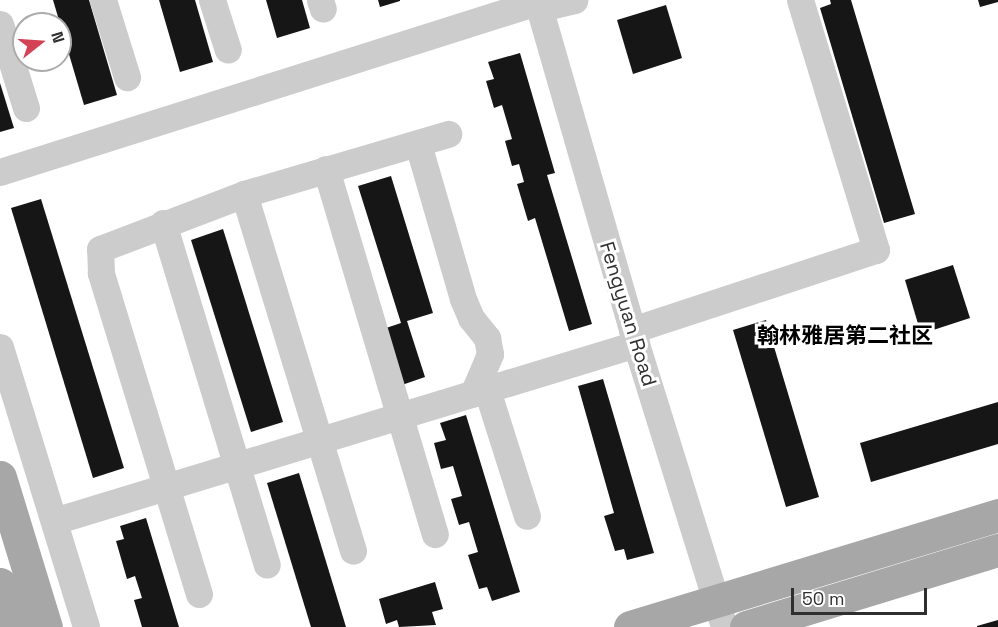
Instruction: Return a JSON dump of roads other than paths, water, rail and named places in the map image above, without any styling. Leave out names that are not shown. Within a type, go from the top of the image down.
[{"type":"main road","points":[[0,477],[46,627]]},
{"type":"main road","points":[[630,627],[721,614],[998,515]]},
{"type":"main road","points":[[746,627],[998,550]]},
{"type":"main road","points":[[0,584],[13,627]]},
{"type":"street","points":[[104,0],[127,77]]},
{"type":"street","points":[[212,0],[228,50]]},
{"type":"street","points":[[0,172],[538,1],[553,5],[574,0]]},
{"type":"street","points":[[54,521],[480,392],[876,250],[800,0]]},
{"type":"street","name":"Fengyuan Road","points":[[538,1],[634,337],[721,614]]},
{"type":"street","points":[[0,24],[26,108]]},
{"type":"street","points":[[199,594],[101,273],[100,249],[163,223],[244,194],[448,134]]},
{"type":"street","points":[[418,144],[463,299],[471,318],[487,338],[490,354],[480,392],[527,516]]},
{"type":"street","points":[[326,169],[435,534]]},
{"type":"street","points":[[244,194],[353,551]]},
{"type":"street","points":[[163,223],[267,565]]},
{"type":"street","points":[[0,347],[86,627]]},
{"type":"district","name":"翰林雅居第二社区","points":[[845,336]]}]
